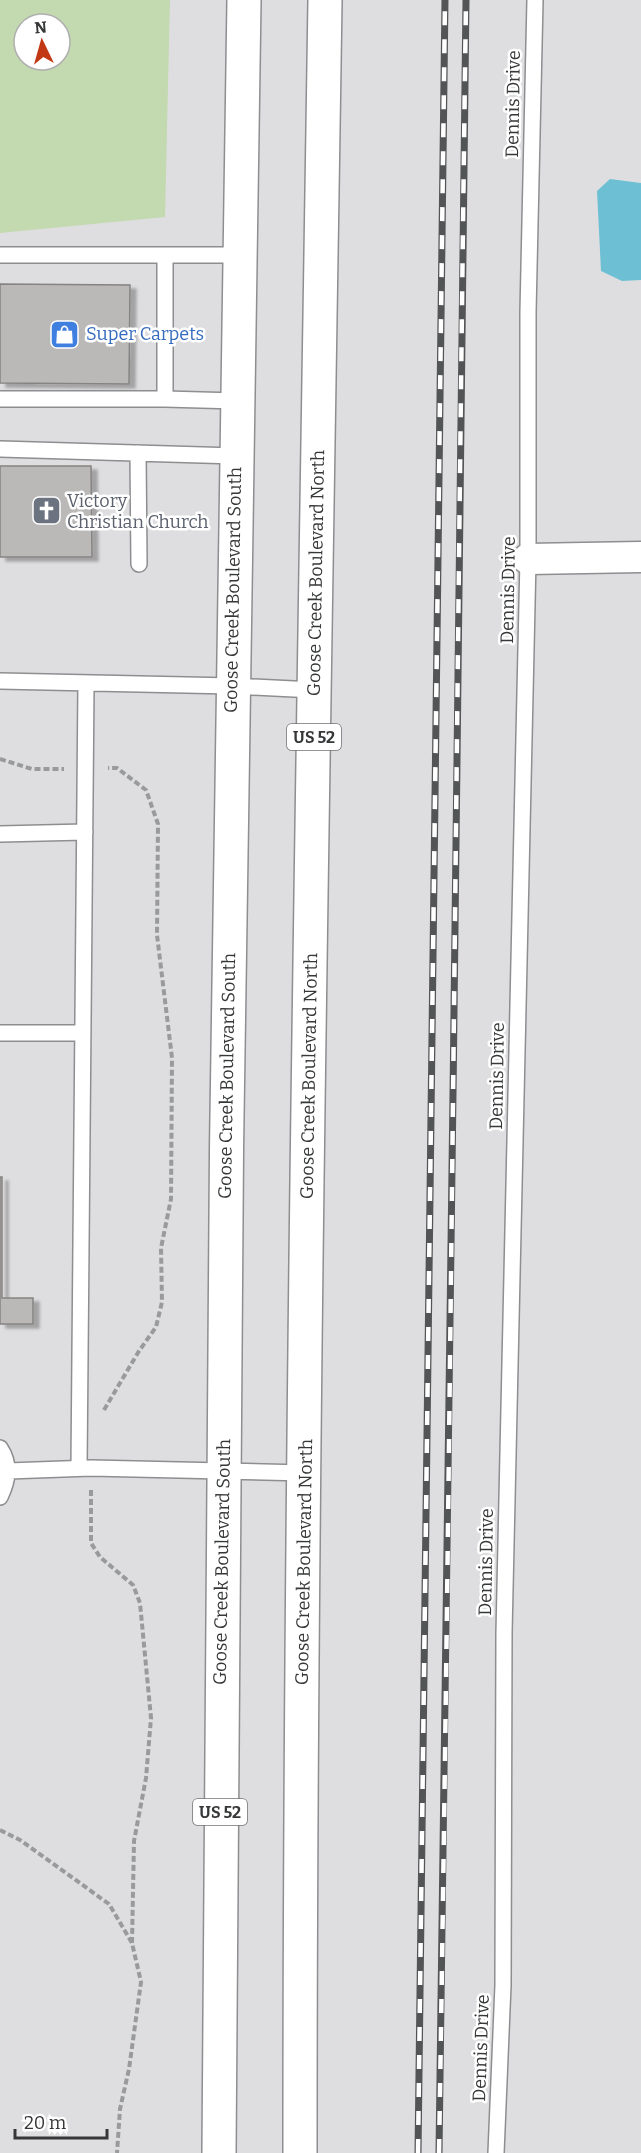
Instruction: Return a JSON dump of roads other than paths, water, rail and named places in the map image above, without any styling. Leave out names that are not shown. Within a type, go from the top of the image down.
[{"type":"highway","name":"Goose Creek Boulevard South","points":[[219,2153],[223,1471],[232,686],[244,0]]},
{"type":"highway","name":"Goose Creek Boulevard North","points":[[300,2153],[314,690],[326,0]]},
{"type":"street","points":[[528,559],[641,557]]},
{"type":"lane","name":"Dennis Drive","points":[[496,2153],[503,1985],[504,1633],[528,559],[528,312],[535,0]]},
{"type":"lane","points":[[0,255],[239,255]]},
{"type":"lane","points":[[165,256],[165,399]]},
{"type":"lane","points":[[0,399],[237,401]]},
{"type":"lane","points":[[0,449],[236,456]]},
{"type":"lane","points":[[138,453],[139,564]]},
{"type":"lane","points":[[0,681],[314,690]]},
{"type":"lane","points":[[85,1468],[83,1033],[86,683]]},
{"type":"lane","points":[[0,834],[85,832]]},
{"type":"lane","points":[[0,1033],[83,1033]]},
{"type":"lane","points":[[0,1448],[8,1471],[6,1484],[0,1497]]},
{"type":"lane","points":[[8,1471],[85,1468],[305,1473]]},
{"type":"water","points":[[610,179],[641,183],[641,280],[622,281],[601,271],[597,191]]},
{"type":"railway","points":[[418,2153],[445,0]]},
{"type":"railway","points":[[439,2153],[466,0]]},
{"type":"place","name":"Super Carpets","points":[[65,334]]},
{"type":"place","name":"Victory Christian Church","points":[[46,511]]}]
